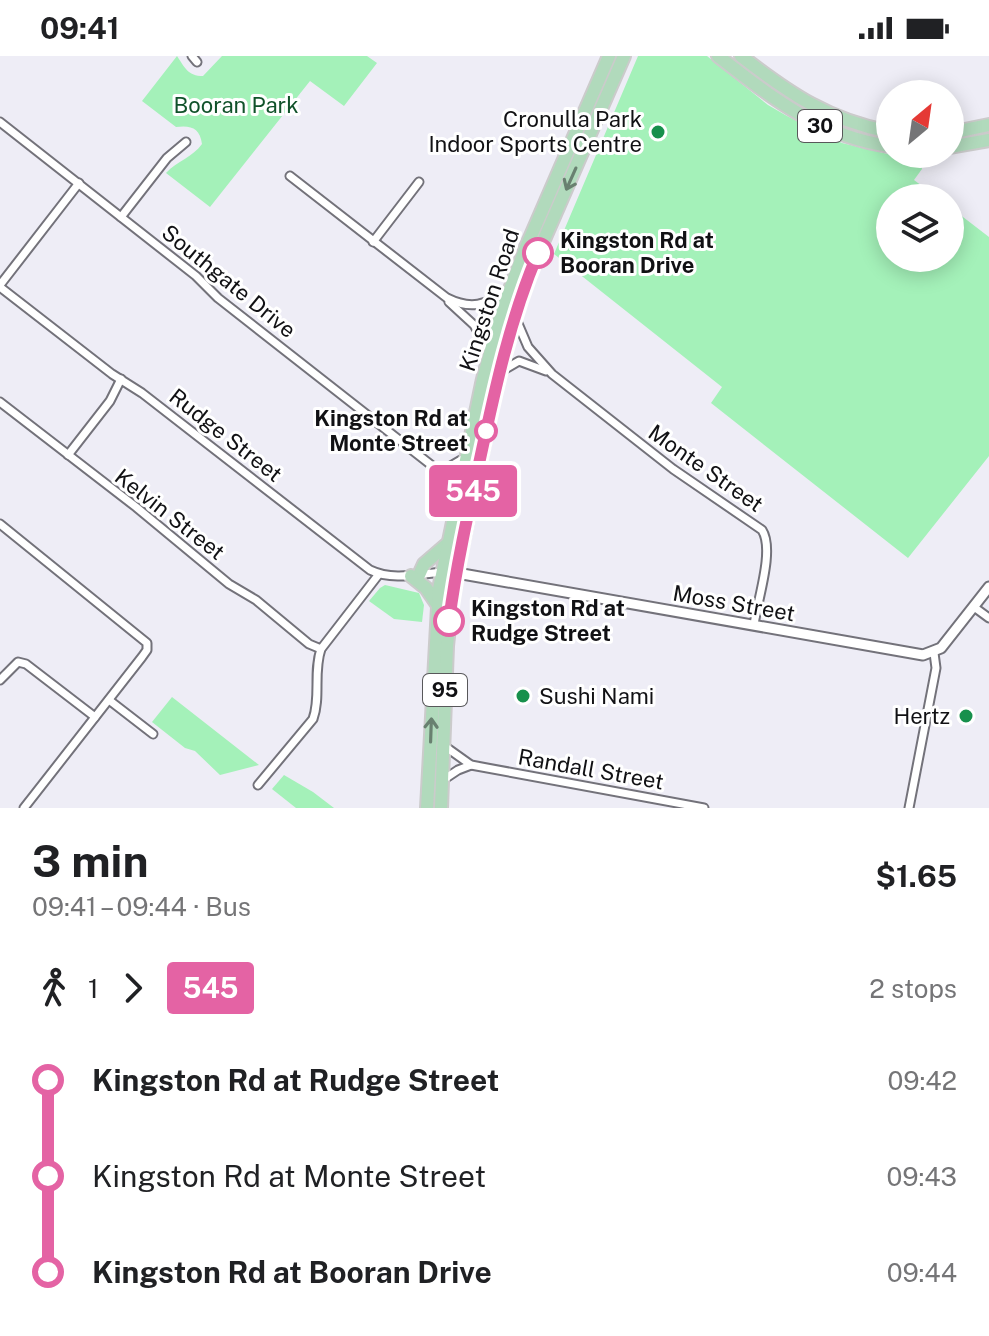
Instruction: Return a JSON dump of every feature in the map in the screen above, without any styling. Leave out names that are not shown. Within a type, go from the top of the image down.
[{"type":"main road","name":"Kingston Road","points":[[427,808],[437,604],[457,497],[490,352],[509,290],[609,56]]},
{"type":"main road","name":"Kingston Road","points":[[441,808],[447,646],[456,572],[499,373],[532,267],[624,56]]},
{"type":"main road","name":"30","points":[[718,56],[776,100],[810,121],[846,136],[876,143]]},
{"type":"main road","name":"30","points":[[741,56],[815,108],[851,123],[876,129]]},
{"type":"main road","points":[[964,130],[989,125]]},
{"type":"main road","points":[[964,144],[989,140]]},
{"type":"main road","points":[[437,604],[415,575],[447,545]]},
{"type":"street","name":"Southgate Drive","points":[[0,122],[435,468],[457,497]]},
{"type":"street","points":[[121,217],[167,158],[186,142]]},
{"type":"street","points":[[290,176],[447,298],[474,325],[490,352]]},
{"type":"street","points":[[373,242],[419,182]]},
{"type":"street","points":[[0,286],[79,183]]},
{"type":"street","name":"Rudge Street","points":[[0,286],[379,574]]},
{"type":"street","points":[[447,298],[463,305],[479,306],[509,290]]},
{"type":"street","name":"Monte Street","points":[[515,317],[528,347],[552,374],[673,469],[762,530],[768,539],[767,552],[754,625]]},
{"type":"street","name":"Monte Street","points":[[499,373],[519,361],[552,374]]},
{"type":"street","points":[[68,455],[110,401],[121,379]]},
{"type":"street","name":"Kelvin Street","points":[[0,402],[229,584],[256,600],[309,644],[321,649]]},
{"type":"street","points":[[435,468],[449,467],[466,457]]},
{"type":"street","points":[[0,524],[147,643],[147,650],[24,808]]},
{"type":"street","points":[[258,785],[313,719],[317,708],[321,649],[379,574],[442,572]]},
{"type":"street","name":"Moss Street","points":[[442,572],[923,655],[934,653]]},
{"type":"street","points":[[909,808],[936,668],[934,653],[952,637],[989,587]]},
{"type":"street","points":[[974,607],[989,618]]},
{"type":"street","points":[[0,680],[18,662],[26,664],[95,717]]},
{"type":"street","points":[[109,700],[153,734]]},
{"type":"street","name":"Randall Street","points":[[443,745],[471,765],[704,808]]},
{"type":"street","points":[[443,780],[471,765]]},
{"type":"green space","name":"Booran Park","points":[[177,56],[190,73],[198,76],[203,76],[222,56],[367,56],[377,63],[344,106],[310,81],[210,207],[166,173],[202,144],[199,134],[190,127],[176,127],[142,101]]},
{"type":"green space","points":[[638,56],[707,56],[768,105],[787,116],[842,143],[876,151],[876,168],[922,168],[914,180],[919,184],[876,184],[876,272],[964,272],[964,218],[989,237],[989,456],[908,558],[711,403],[722,387],[554,254]]},
{"type":"green space","points":[[385,585],[419,593],[424,605],[422,622],[394,619],[369,601]]},
{"type":"green space","points":[[172,697],[259,765],[220,775],[195,751],[185,748],[152,722]]},
{"type":"green space","points":[[284,775],[334,808],[296,808],[272,789]]},
{"type":"bus line","name":"545","points":[[449,621],[459,553],[499,373],[538,253]]},
{"type":"place","name":"Cronulla Park Indoor Sports Centre","points":[[658,132]]},
{"type":"place","name":"Kingston Rd at Booran Drive","points":[[538,253]]},
{"type":"place","name":"Kingston Rd at Monte Street","points":[[486,431]]},
{"type":"place","name":"Kingston Rd at Rudge Street","points":[[449,621]]},
{"type":"place","name":"Sushi Nami","points":[[523,696]]},
{"type":"place","name":"Hertz","points":[[966,716]]}]
